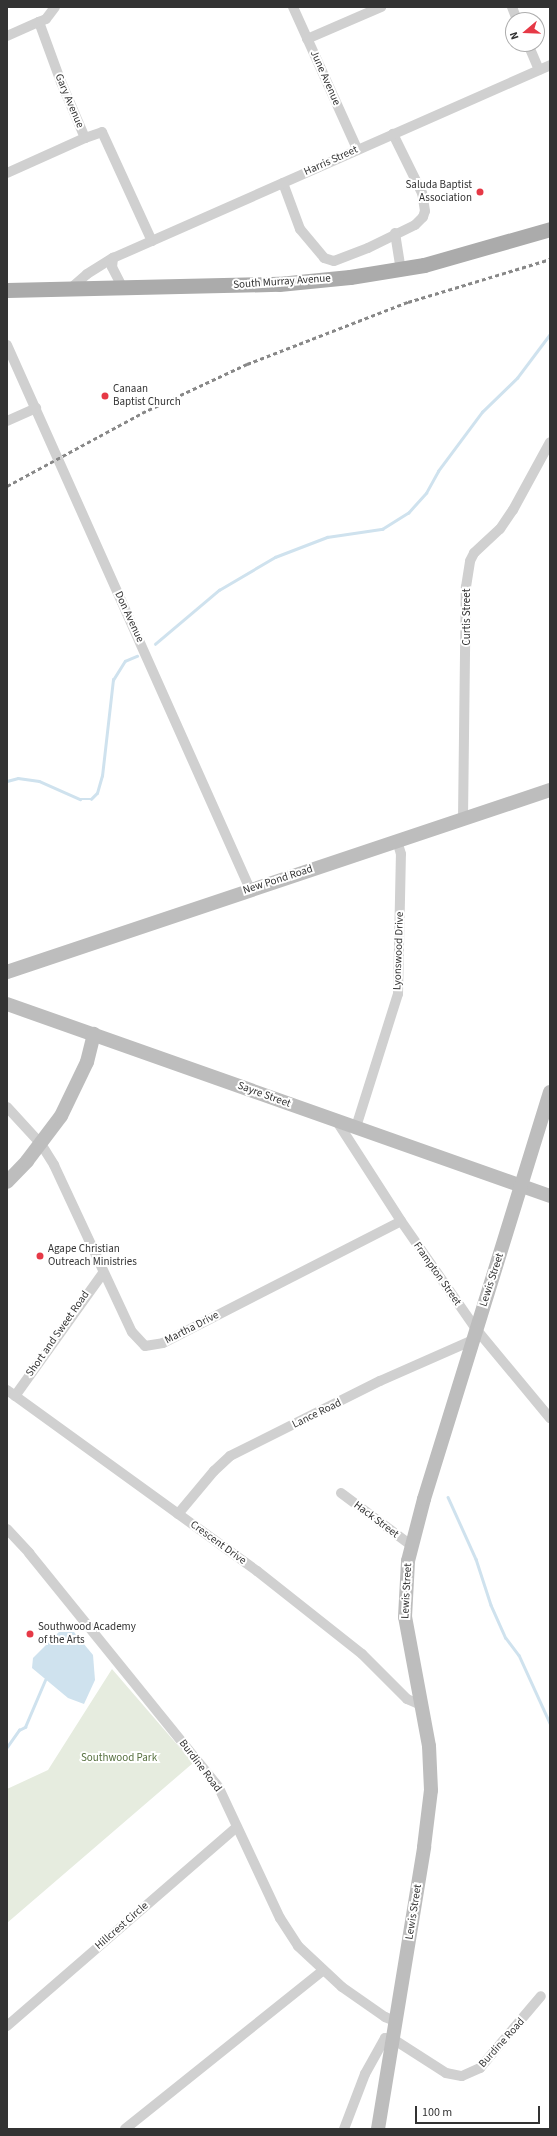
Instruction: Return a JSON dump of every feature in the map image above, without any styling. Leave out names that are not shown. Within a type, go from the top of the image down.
[{"type":"main road","name":"South Murray Avenue","points":[[7,290],[279,284],[401,269],[464,255],[550,229]]},
{"type":"street","points":[[7,36],[46,19],[55,7]]},
{"type":"street","name":"June Avenue","points":[[293,7],[357,149]]},
{"type":"street","points":[[307,39],[381,7]]},
{"type":"street","name":"Gary Avenue","points":[[39,22],[85,138],[102,132],[152,241]]},
{"type":"street","points":[[531,52],[539,70]]},
{"type":"street","name":"Harris Street","points":[[71,288],[97,266],[113,258],[550,65]]},
{"type":"street","points":[[283,183],[300,229],[324,258],[334,261],[348,256],[415,224],[423,217],[425,201],[393,134]]},
{"type":"street","points":[[7,173],[85,138]]},
{"type":"street","points":[[395,233],[401,269]]},
{"type":"street","points":[[113,258],[112,267],[122,287]]},
{"type":"street","name":"Don Avenue","points":[[7,345],[250,889]]},
{"type":"street","points":[[7,421],[36,408]]},
{"type":"street","name":"Curtis Street","points":[[463,818],[466,587],[470,561],[474,553],[500,529],[514,510],[550,442]]},
{"type":"street","name":"New Pond Road","points":[[7,972],[250,889],[550,790]]},
{"type":"street","name":"Lyonswood Drive","points":[[356,1127],[398,994],[401,854],[397,841]]},
{"type":"street","name":"Sayre Street","points":[[7,1004],[550,1196]]},
{"type":"street","points":[[7,1182],[40,1144],[61,1116],[78,1083],[94,1034]]},
{"type":"street","name":"Lewis Street","points":[[378,2129],[424,1847],[431,1790],[429,1746],[405,1617],[406,1580],[412,1546],[475,1334],[550,1092]]},
{"type":"street","name":"Martha Drive","points":[[7,1107],[40,1144],[60,1177],[103,1273],[132,1332],[145,1346],[157,1346],[401,1221]]},
{"type":"street","name":"Frampton Street","points":[[336,1120],[475,1334],[550,1418]]},
{"type":"street","name":"Short and Sweet Road","points":[[11,1393],[103,1273]]},
{"type":"street","name":"Lance Road","points":[[178,1514],[214,1471],[230,1456],[475,1334]]},
{"type":"street","name":"Crescent Drive","points":[[11,1393],[178,1514],[337,1633],[362,1654],[407,1699],[421,1705]]},
{"type":"street","name":"Hack Street","points":[[341,1493],[412,1546]]},
{"type":"street","name":"Burdine Road","points":[[7,1528],[219,1788],[286,1929],[298,1946],[322,1971],[379,2013],[395,2021]]},
{"type":"street","name":"Hillcrest Circle","points":[[7,2026],[237,1827]]},
{"type":"street","points":[[125,2129],[322,1971]]},
{"type":"street","name":"Burdine Road","points":[[393,2039],[446,2073],[462,2076],[480,2068],[541,1996]]},
{"type":"street","points":[[344,2129],[365,2074],[379,2045],[385,2038],[393,2039]]},
{"type":"green space","name":"Southwood Park","points":[[112,1669],[193,1763],[7,1923],[7,1789],[48,1770]]},
{"type":"water","points":[[59,1632],[74,1632],[93,1655],[95,1680],[84,1704],[68,1698],[32,1668],[33,1658]]},
{"type":"waterway","points":[[155,644],[219,590],[275,557],[327,537],[382,529],[408,513],[426,493],[438,471],[482,412],[517,378],[550,334]]},
{"type":"waterway","points":[[7,781],[18,778],[39,781],[80,799],[91,799],[97,793],[102,776],[113,680],[125,661],[137,656]]},
{"type":"waterway","points":[[448,1497],[476,1559],[491,1605],[506,1638],[519,1655],[550,1723]]},
{"type":"waterway","points":[[7,1747],[19,1730],[25,1727],[45,1680]]},
{"type":"railway","points":[[7,486],[142,413],[247,364],[408,302],[550,259]]},
{"type":"place","name":"Saluda Baptist Association","points":[[480,192]]},
{"type":"place","name":"Canaan Baptist Church","points":[[105,396]]},
{"type":"place","name":"Agape Christian Outreach Ministries","points":[[40,1256]]},
{"type":"place","name":"Southwood Academy of the Arts","points":[[30,1634]]}]
